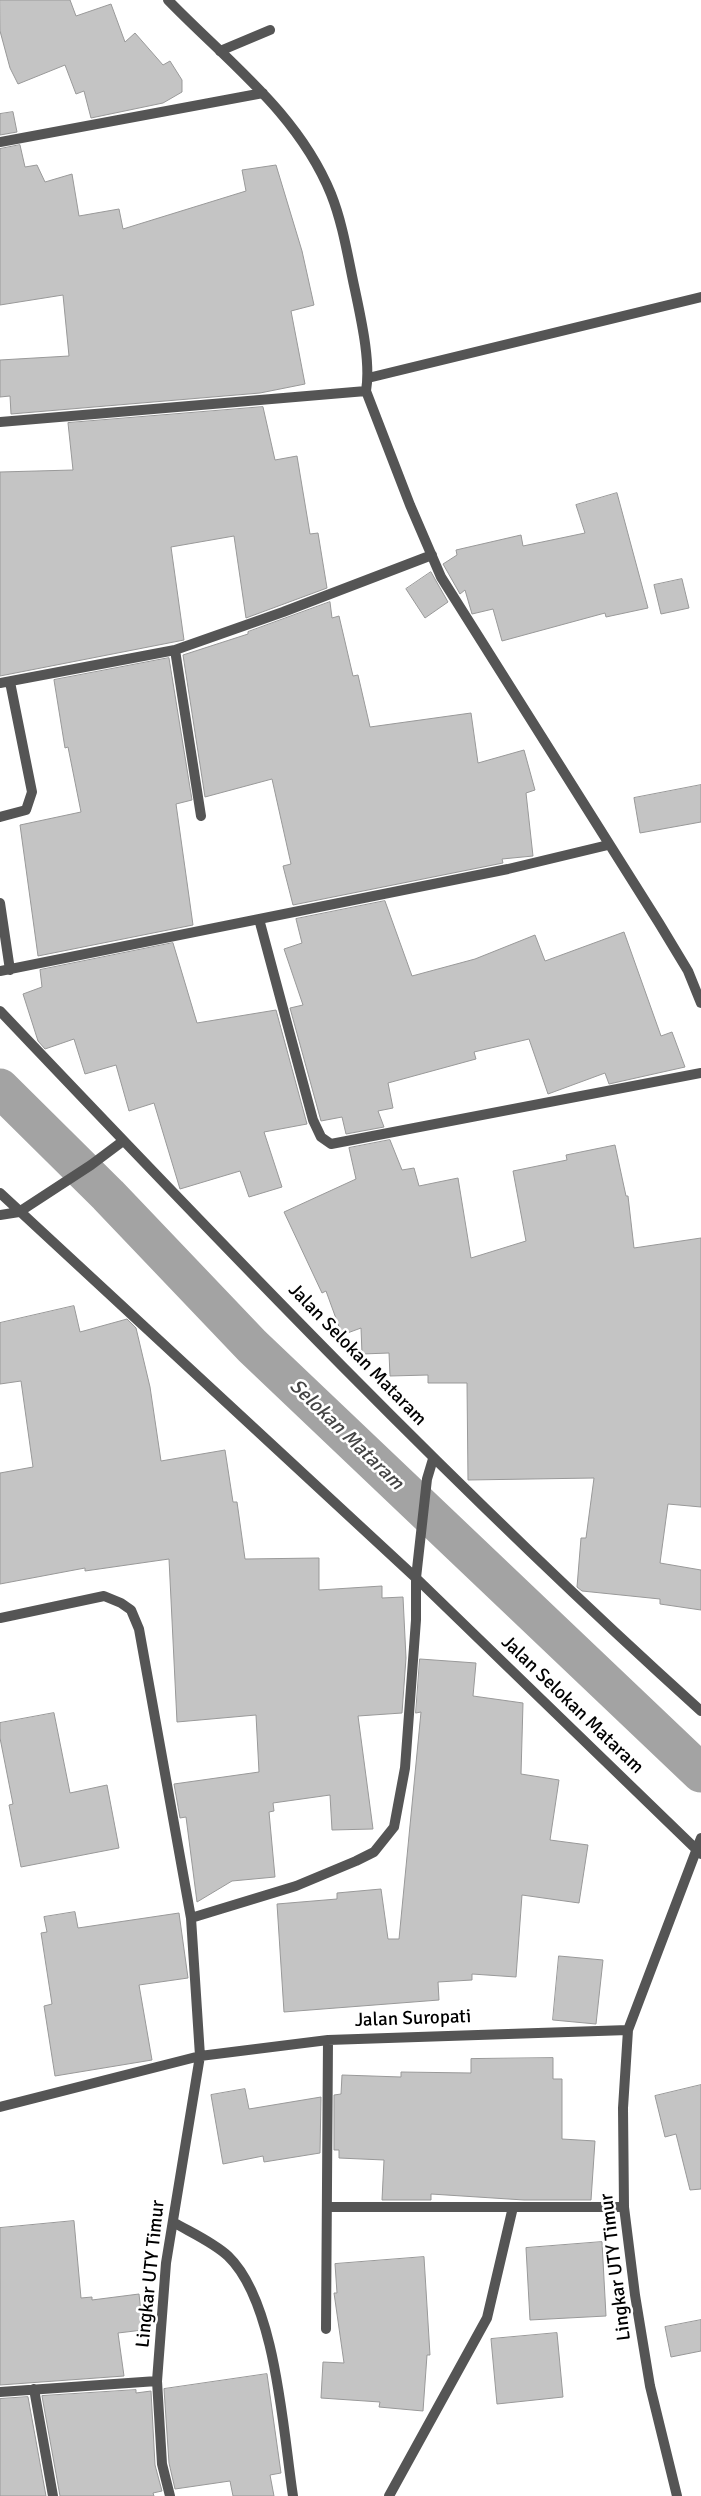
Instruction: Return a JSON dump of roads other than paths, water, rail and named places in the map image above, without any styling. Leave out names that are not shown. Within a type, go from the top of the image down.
[{"type":"street","points":[[168,0],[263,93],[307,147],[331,194],[339,219],[357,302],[368,378],[366,391],[441,577],[688,971],[701,1003]]},
{"type":"street","points":[[220,51],[270,30]]},
{"type":"street","points":[[0,142],[263,93]]},
{"type":"street","points":[[368,378],[701,297]]},
{"type":"street","points":[[0,422],[366,391]]},
{"type":"street","points":[[0,817],[26,810],[32,792],[5,682],[175,650],[283,612],[432,555]]},
{"type":"street","points":[[175,650],[201,816]]},
{"type":"street","points":[[0,903],[5,970],[508,869],[608,845]]},
{"type":"street","points":[[260,919],[313,1120],[321,1137],[331,1144],[701,1073]]},
{"type":"street","name":"Jalan Selokan Mataram","points":[[0,1011],[124,1141],[434,1458],[607,1627],[701,1711]]},
{"type":"street","points":[[0,1215],[19,1212],[124,1141]]},
{"type":"street","name":"Jalan Selokan Mataram","points":[[0,1193],[417,1573],[699,1852]]},
{"type":"street","points":[[191,1918],[296,1886],[356,1861],[374,1852],[394,1827],[406,1768],[417,1573],[427,1479],[434,1458]]},
{"type":"street","name":"Lingkar UTY Timur","points":[[0,1618],[104,1596],[121,1602],[131,1610],[139,1629],[191,1918],[200,2056],[166,2263],[157,2381],[162,2464],[170,2496]]},
{"type":"street","name":"Lingkar UTY Timur","points":[[677,2496],[650,2386],[635,2294],[624,2207],[623,2108],[628,2030],[699,1852],[701,1838]]},
{"type":"street","name":"Jalan Suropati","points":[[0,2107],[200,2056],[328,2040],[628,2030]]},
{"type":"street","points":[[326,2329],[328,2040]]},
{"type":"street","points":[[328,2207],[624,2207]]},
{"type":"street","points":[[389,2496],[487,2318],[513,2208]]},
{"type":"street","points":[[173,2222],[227,2255],[245,2277],[270,2342],[292,2496]]},
{"type":"street","points":[[0,2392],[157,2381]]},
{"type":"street","points":[[34,2389],[53,2496]]},
{"type":"waterway","name":"Selokan Mataram","points":[[0,1088],[108,1195],[252,1346],[701,1773]]}]
